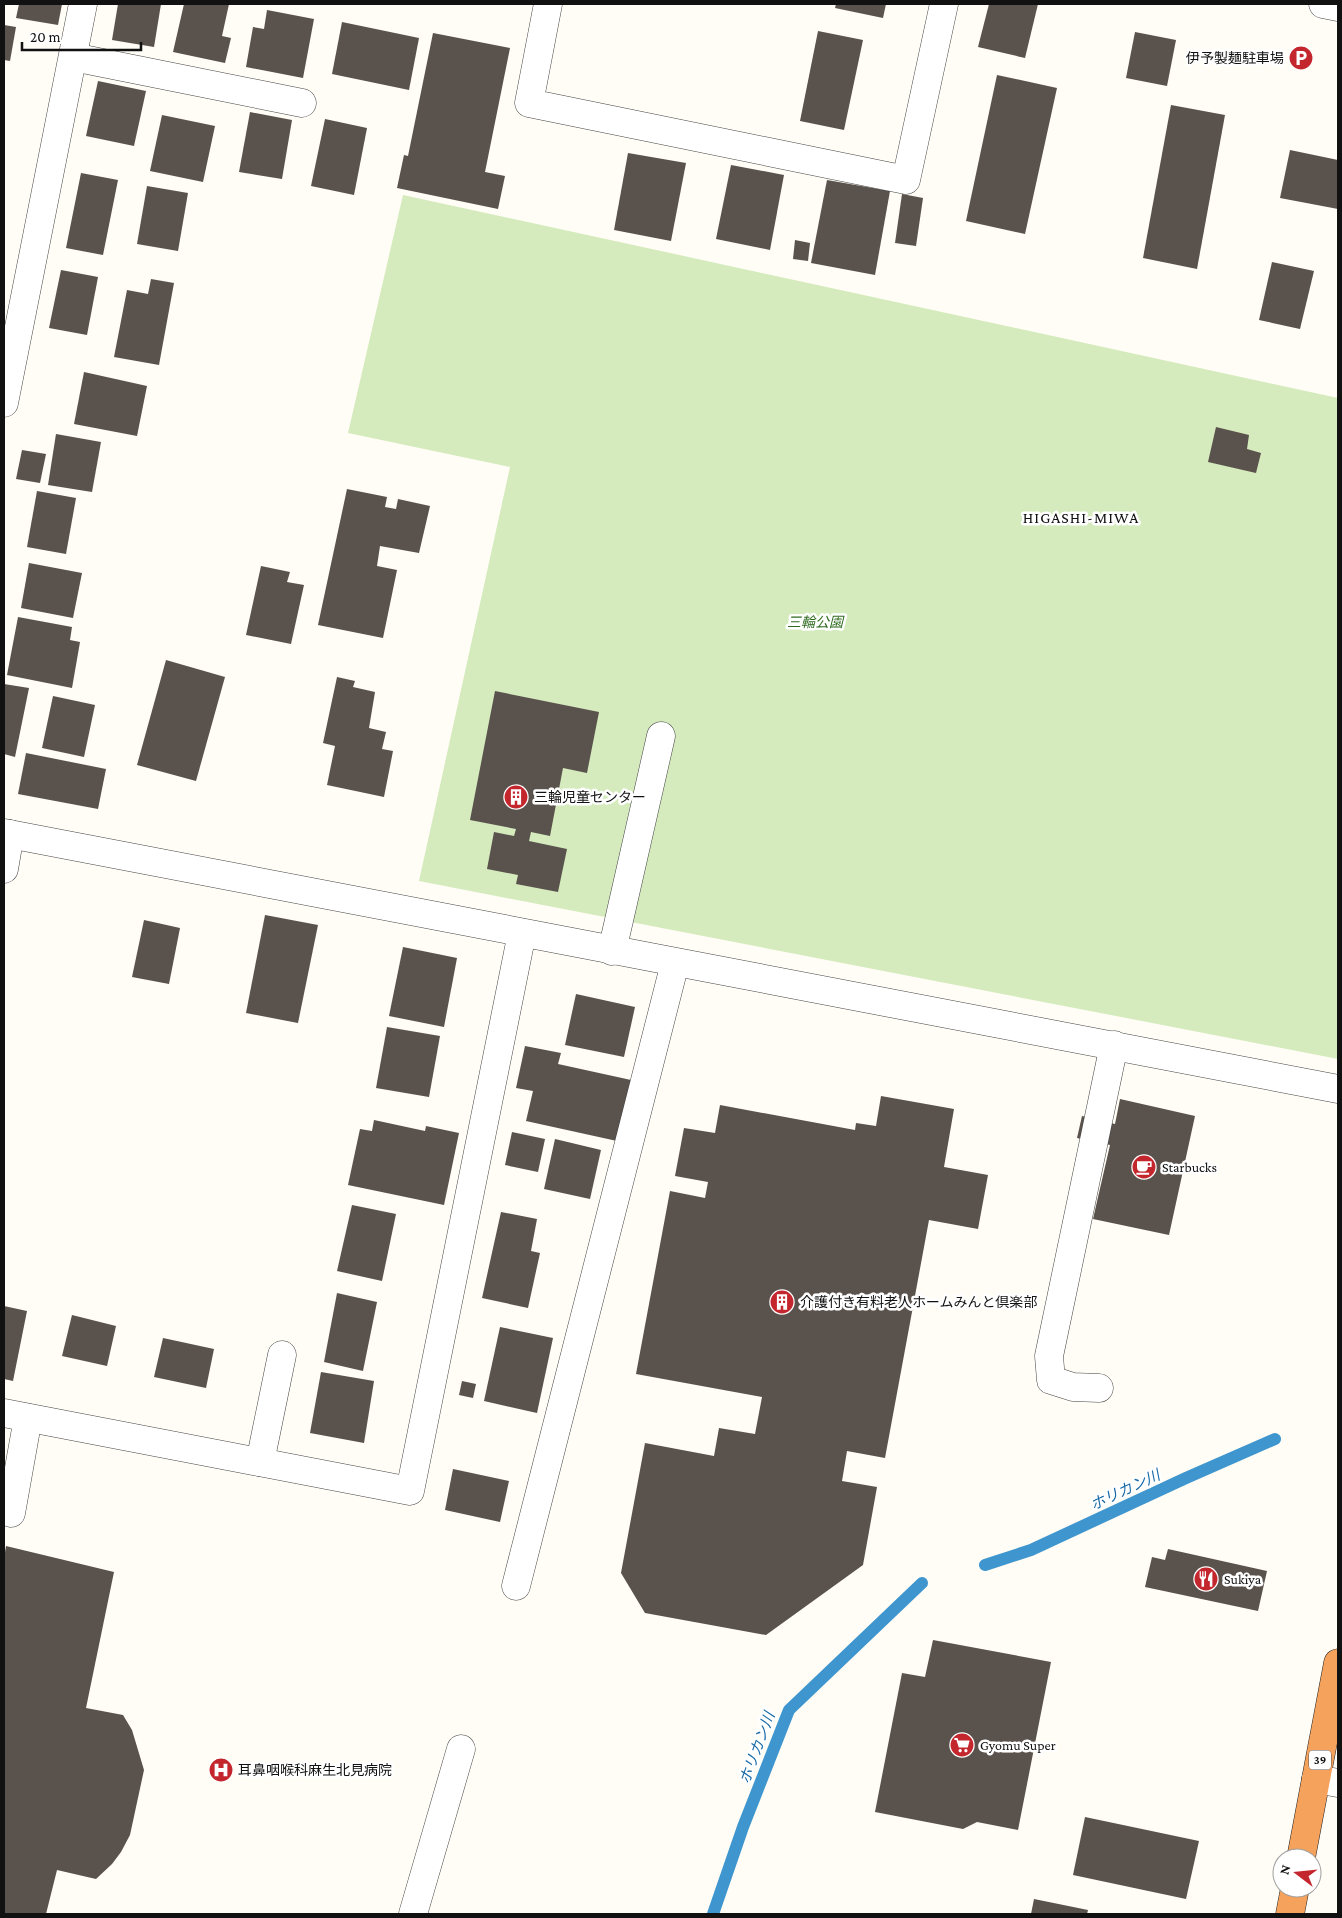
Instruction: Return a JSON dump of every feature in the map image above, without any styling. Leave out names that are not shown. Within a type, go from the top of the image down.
[{"type":"highway","name":"39","points":[[1304,1848],[1327,1781],[1338,1662]]},
{"type":"highway","points":[[1290,1914],[1293,1898]]},
{"type":"street","points":[[4,403],[83,4]]},
{"type":"street","points":[[548,4],[529,103],[906,180],[944,4]]},
{"type":"street","points":[[1323,4],[1338,7]]},
{"type":"street","points":[[73,57],[302,103]]},
{"type":"street","points":[[612,951],[661,736]]},
{"type":"street","points":[[4,869],[7,833],[612,951],[1338,1089]]},
{"type":"street","points":[[11,1513],[16,1416],[410,1491],[522,933]]},
{"type":"street","points":[[516,1586],[675,963]]},
{"type":"street","points":[[1099,1388],[1073,1387],[1050,1380],[1049,1356],[1114,1045]]},
{"type":"street","points":[[260,1462],[282,1355]]},
{"type":"street","points":[[413,1914],[461,1749]]},
{"type":"green space","name":"三輪公園","points":[[403,195],[1338,398],[1338,1059],[419,881],[510,467],[348,433]]},
{"type":"building","points":[[19,4],[62,4],[58,25],[16,18]]},
{"type":"building","points":[[118,4],[161,4],[154,47],[112,40]]},
{"type":"building","points":[[184,4],[229,4],[222,36],[231,38],[225,63],[173,52]]},
{"type":"building","points":[[836,4],[886,4],[883,18],[835,8]]},
{"type":"building","points":[[989,4],[1038,4],[1025,58],[978,47]]},
{"type":"building","points":[[267,10],[314,19],[303,78],[246,67],[253,27],[264,29]]},
{"type":"building","points":[[342,22],[419,38],[409,90],[332,74]]},
{"type":"building","points":[[4,25],[16,27],[10,61],[4,60]]},
{"type":"building","points":[[818,31],[863,40],[844,130],[800,121]]},
{"type":"building","points":[[1135,32],[1176,40],[1167,86],[1126,78]]},
{"type":"building","points":[[433,33],[510,48],[485,172],[505,176],[498,209],[397,188],[404,155],[408,156]]},
{"type":"building","points":[[997,75],[1057,88],[1025,234],[966,221]]},
{"type":"building","points":[[98,81],[146,91],[134,146],[86,136]]},
{"type":"building","points":[[1171,105],[1225,115],[1197,269],[1143,258]]},
{"type":"building","points":[[250,112],[292,120],[282,179],[239,172]]},
{"type":"building","points":[[162,115],[215,126],[203,182],[150,171]]},
{"type":"building","points":[[325,119],[367,128],[354,195],[311,186]]},
{"type":"building","points":[[1290,150],[1338,160],[1338,209],[1280,198]]},
{"type":"building","points":[[628,153],[686,163],[671,241],[614,230]]},
{"type":"building","points":[[731,165],[784,175],[770,250],[716,239]]},
{"type":"building","points":[[81,173],[118,180],[103,255],[66,248]]},
{"type":"building","points":[[827,180],[890,191],[875,275],[811,263]]},
{"type":"building","points":[[147,186],[188,193],[178,251],[137,244]]},
{"type":"building","points":[[902,194],[923,198],[916,246],[895,243]]},
{"type":"building","points":[[795,240],[810,243],[808,261],[793,259]]},
{"type":"building","points":[[1272,262],[1314,271],[1300,329],[1259,320]]},
{"type":"building","points":[[61,270],[98,277],[87,335],[49,328]]},
{"type":"building","points":[[151,279],[174,283],[159,365],[114,357],[127,290],[148,294]]},
{"type":"building","points":[[84,372],[147,386],[137,436],[74,424]]},
{"type":"building","points":[[1216,427],[1249,435],[1247,449],[1261,453],[1256,473],[1208,462]]},
{"type":"building","points":[[56,434],[101,442],[92,492],[48,485]]},
{"type":"building","points":[[22,450],[46,454],[40,483],[16,479]]},
{"type":"building","points":[[347,489],[387,497],[385,507],[396,509],[398,499],[430,506],[419,553],[380,546],[377,566],[397,570],[383,638],[318,625]]},
{"type":"building","points":[[37,491],[76,498],[66,554],[27,547]]},
{"type":"building","points":[[29,563],[82,573],[73,618],[21,608]]},
{"type":"building","points":[[261,566],[290,572],[287,582],[304,585],[291,644],[246,635]]},
{"type":"building","points":[[18,617],[72,627],[70,640],[80,642],[72,688],[7,675]]},
{"type":"building","points":[[166,660],[225,677],[196,781],[137,765]]},
{"type":"building","points":[[337,677],[355,681],[353,687],[375,692],[369,728],[386,732],[382,749],[393,751],[384,797],[327,785],[335,746],[323,743]]},
{"type":"building","points":[[4,684],[29,688],[15,757],[4,754]]},
{"type":"building","name":"三輪児童センター","points":[[495,691],[599,712],[587,773],[563,768],[550,836],[531,832],[529,841],[567,849],[558,892],[516,884],[518,875],[487,869],[494,832],[514,836],[516,829],[470,820]]},
{"type":"building","points":[[53,696],[95,705],[84,757],[42,748]]},
{"type":"building","points":[[26,753],[106,769],[98,809],[18,794]]},
{"type":"building","points":[[265,915],[318,925],[298,1023],[246,1013]]},
{"type":"building","points":[[144,920],[180,928],[169,984],[132,977]]},
{"type":"building","points":[[403,947],[457,958],[444,1027],[389,1016]]},
{"type":"building","points":[[576,994],[635,1007],[624,1057],[565,1045]]},
{"type":"building","points":[[387,1027],[440,1036],[429,1097],[376,1088]]},
{"type":"building","points":[[525,1046],[561,1053],[558,1064],[631,1080],[617,1141],[526,1121],[533,1091],[516,1088]]},
{"type":"building","name":"介護付き有料老人ホームみんと倶楽部","points":[[881,1096],[954,1109],[944,1167],[988,1175],[978,1229],[929,1220],[885,1458],[847,1451],[842,1481],[877,1487],[863,1565],[766,1635],[645,1613],[621,1573],[645,1443],[714,1456],[719,1428],[755,1434],[762,1397],[636,1374],[670,1191],[705,1198],[708,1182],[675,1176],[684,1128],[715,1133],[720,1105],[855,1130],[856,1123],[876,1126]]},
{"type":"building","name":"Starbucks","points":[[1120,1099],[1195,1116],[1169,1235],[1093,1219],[1110,1145],[1077,1138],[1082,1116],[1115,1124]]},
{"type":"building","points":[[374,1120],[425,1131],[426,1126],[459,1133],[444,1205],[348,1185],[360,1129],[372,1131]]},
{"type":"building","points":[[512,1132],[545,1139],[538,1172],[505,1165]]},
{"type":"building","points":[[555,1139],[601,1150],[590,1199],[544,1189]]},
{"type":"building","points":[[352,1205],[396,1214],[382,1281],[337,1271]]},
{"type":"building","points":[[501,1212],[537,1219],[531,1251],[540,1253],[528,1308],[482,1298]]},
{"type":"building","points":[[337,1293],[377,1302],[363,1371],[324,1362]]},
{"type":"building","points":[[4,1306],[27,1311],[13,1381],[4,1379]]},
{"type":"building","points":[[72,1315],[116,1326],[107,1366],[62,1356]]},
{"type":"building","points":[[500,1327],[553,1338],[537,1413],[484,1401]]},
{"type":"building","points":[[163,1338],[214,1349],[206,1388],[154,1377]]},
{"type":"building","points":[[321,1372],[374,1381],[364,1443],[310,1433]]},
{"type":"building","points":[[462,1381],[476,1384],[473,1398],[459,1395]]},
{"type":"building","points":[[453,1469],[509,1481],[500,1522],[445,1510]]},
{"type":"building","points":[[6,1546],[114,1572],[86,1708],[123,1715],[132,1730],[144,1770],[130,1835],[121,1852],[112,1864],[96,1879],[57,1870],[46,1914],[4,1914],[4,1558]]},
{"type":"building","name":"Sukiya","points":[[1168,1549],[1267,1571],[1258,1611],[1145,1587],[1152,1557],[1165,1560]]},
{"type":"building","name":"Gyomu Super","points":[[933,1640],[1051,1662],[1018,1830],[977,1822],[963,1829],[875,1812],[902,1673],[925,1677]]},
{"type":"building","points":[[1085,1817],[1199,1841],[1186,1899],[1073,1875]]},
{"type":"building","points":[[1034,1899],[1088,1910],[1087,1914],[1031,1914]]},
{"type":"waterway","name":"ホリカン川","points":[[985,1565],[1031,1550],[1275,1439]]},
{"type":"waterway","name":"ホリカン川","points":[[713,1914],[743,1827],[789,1710],[922,1583]]},
{"type":"place","name":"伊予製麺駐車場","points":[[1301,58]]},
{"type":"place","name":"三輪児童センター","points":[[516,797]]},
{"type":"place","name":"Starbucks","points":[[1144,1167]]},
{"type":"place","name":"介護付き有料老人ホームみんと倶楽部","points":[[782,1302]]},
{"type":"place","name":"Sukiya","points":[[1206,1579]]},
{"type":"place","name":"Gyomu Super","points":[[962,1745]]},
{"type":"place","name":"耳鼻咽喉科麻生北見病院","points":[[221,1770]]},
{"type":"district","name":"HIGASHI-MIWA","points":[[1081,517]]}]
